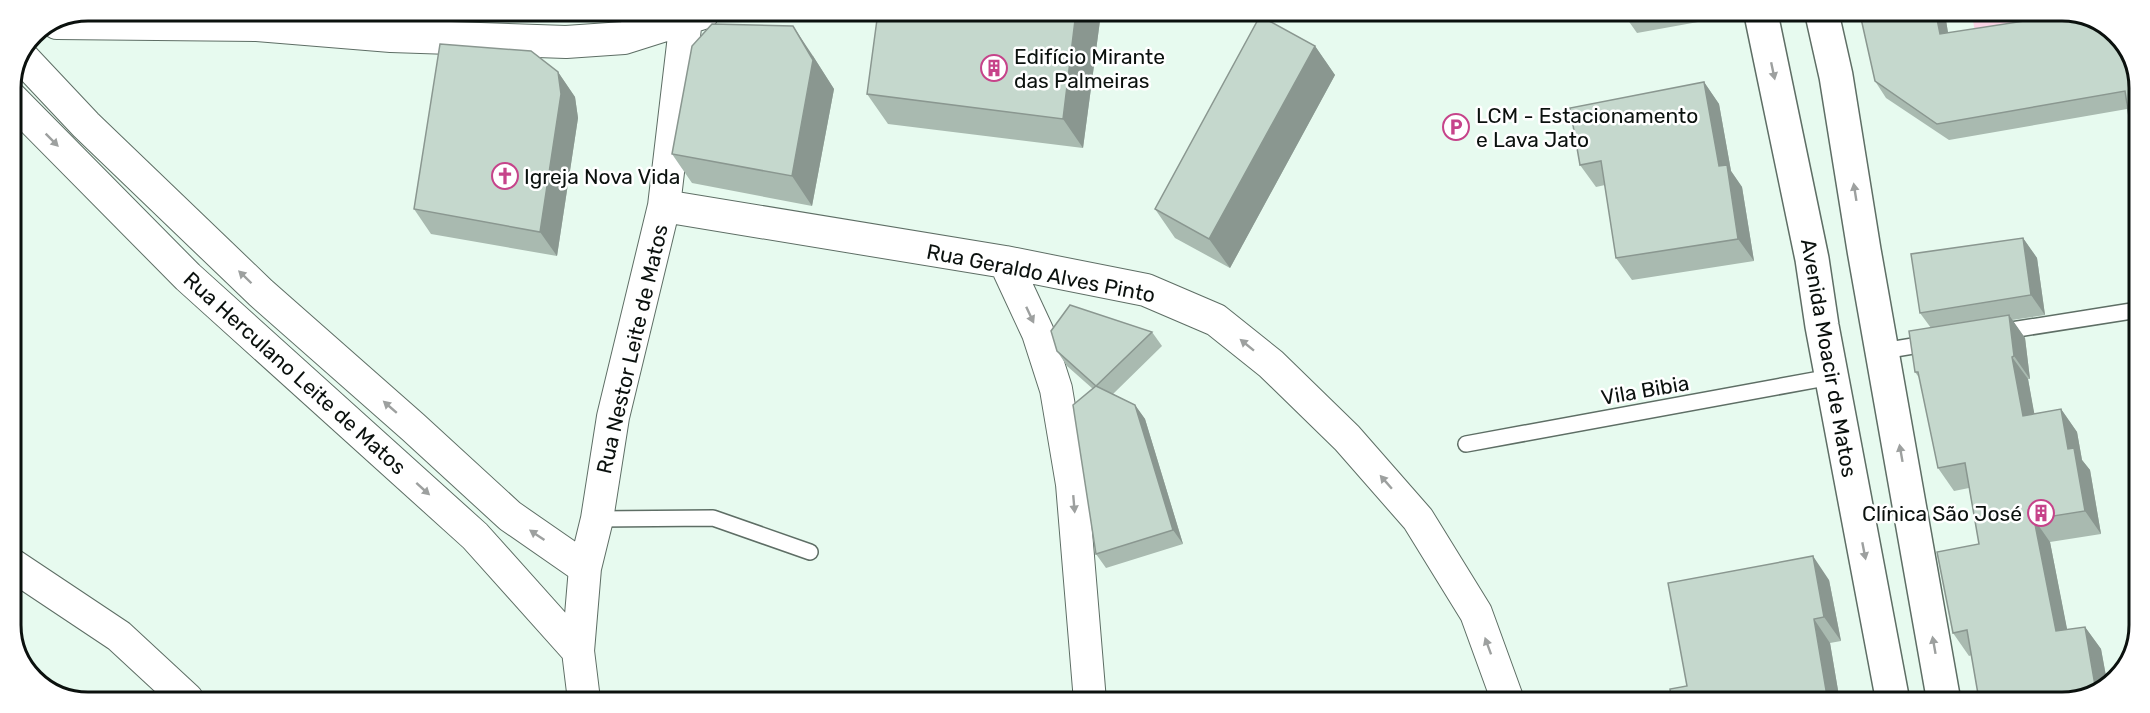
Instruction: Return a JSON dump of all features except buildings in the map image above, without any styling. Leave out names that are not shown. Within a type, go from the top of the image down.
[{"type":"main road","name":"Avenida Moacir de Matos","points":[[1762,21],[1812,259],[1831,377],[1891,692]]},
{"type":"main road","points":[[1824,21],[1836,76],[1864,250],[1942,692]]},
{"type":"main road","points":[[1812,259],[1864,250]]},
{"type":"street","points":[[73,23],[137,21]]},
{"type":"street","points":[[280,21],[391,36],[566,42],[624,38],[676,21]]},
{"type":"street","name":"Rua Nestor Leite de Matos","points":[[583,692],[578,651],[585,568],[597,519],[613,417],[664,206],[694,21]]},
{"type":"street","name":"Rua Herculano Leite de Matos","points":[[26,62],[86,125],[261,293],[510,516],[585,568]]},
{"type":"street","name":"Rua Herculano Leite de Matos","points":[[21,108],[188,277],[475,536],[578,651]]},
{"type":"street","name":"Rua Geraldo Alves Pinto","points":[[664,206],[1005,262],[1146,290],[1216,320],[1271,364],[1347,438],[1418,519],[1476,613],[1505,692]]},
{"type":"street","points":[[1005,262],[1038,333],[1056,389],[1072,484],[1089,692]]},
{"type":"street","points":[[21,571],[119,636],[179,692]]},
{"type":"lane","points":[[1987,334],[2129,311]]},
{"type":"lane","points":[[1883,351],[1941,341]]},
{"type":"lane","name":"Vila Bibia","points":[[1466,444],[1831,377]]},
{"type":"lane","points":[[597,519],[713,518],[810,552]]},
{"type":"shaded area","points":[[1973,21],[2059,21],[1976,39]]},
{"type":"place","name":"Edifício Mirante das Palmeiras","points":[[994,68]]},
{"type":"place","name":"LCM - Estacionamento e Lava Jato","points":[[1456,127]]},
{"type":"place","name":"Igreja Nova Vida","points":[[505,176]]},
{"type":"place","name":"Clínica São José","points":[[2041,513]]}]
